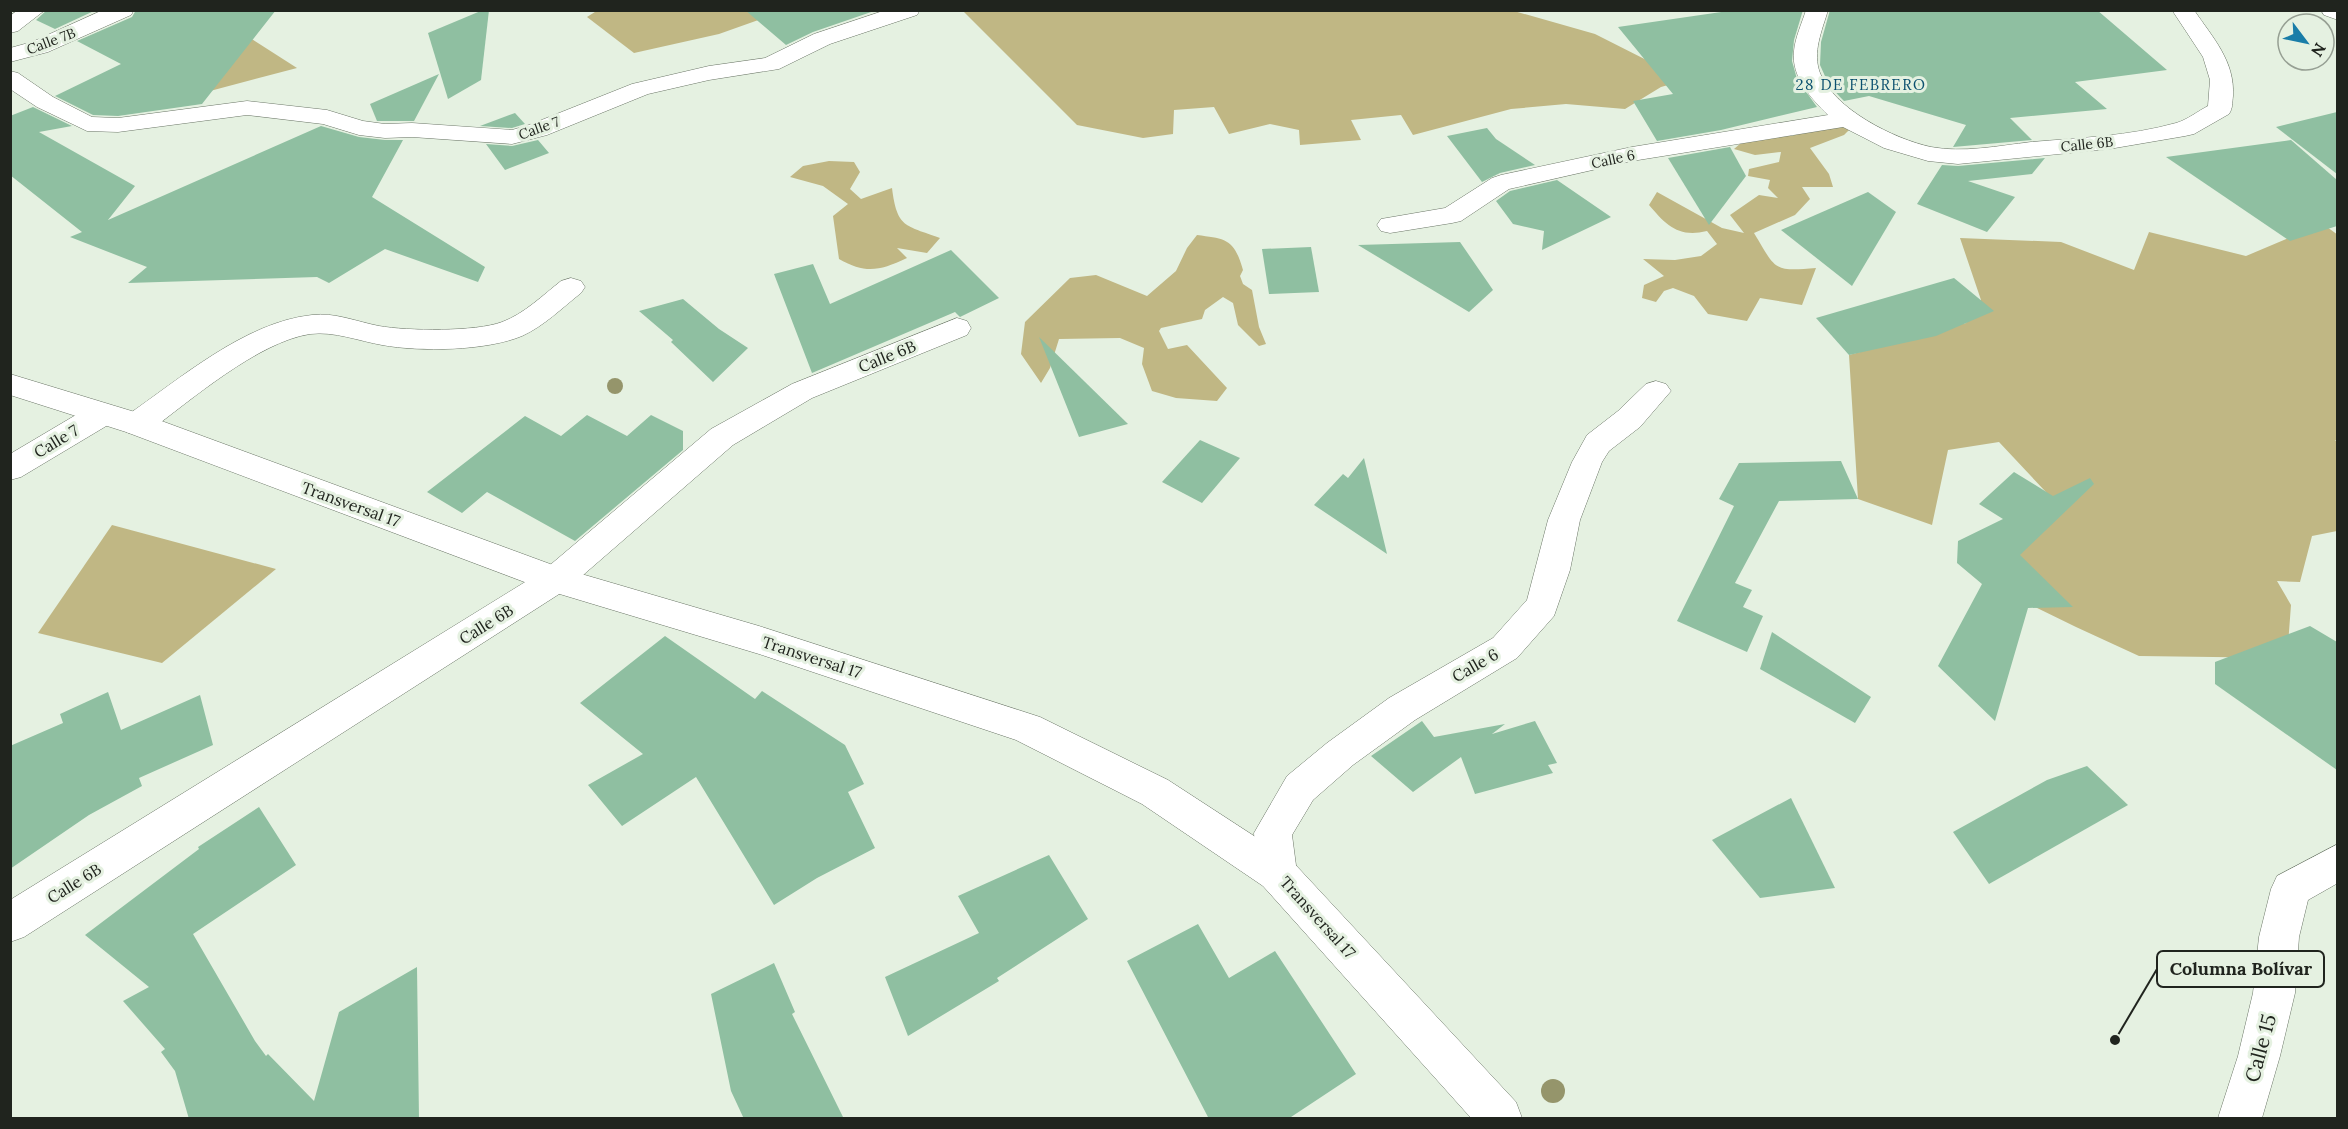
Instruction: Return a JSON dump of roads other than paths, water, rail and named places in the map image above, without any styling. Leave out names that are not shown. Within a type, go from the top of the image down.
[{"type":"street","points":[[10,26],[34,10]]},
{"type":"street","name":"Calle 7B","points":[[10,55],[40,47],[123,10]]},
{"type":"street","name":"Calle 7","points":[[10,78],[45,102],[87,123],[118,125],[247,108],[327,117],[359,128],[385,131],[412,129],[513,137],[538,130],[640,89],[709,73],[771,64],[822,39],[909,10]]},
{"type":"street","points":[[1817,10],[1805,51],[1808,72],[1818,91],[1846,119]]},
{"type":"street","name":"Calle 6B","points":[[1846,119],[1893,143],[1928,153],[1958,157],[2109,142],[2186,129],[2220,109],[2222,80],[2215,57],[2183,10]]},
{"type":"street","points":[[2332,10],[2337,13]]},
{"type":"street","name":"Calle 6","points":[[1390,225],[1452,215],[1501,183],[1632,154],[1846,119]]},
{"type":"street","points":[[137,424],[247,348],[293,329],[314,324],[392,338],[468,336],[504,332],[539,313],[571,287]]},
{"type":"street","name":"Calle 6B","points":[[10,923],[555,580],[722,437],[802,391],[957,328]]},
{"type":"street","name":"Transversal 17","points":[[10,384],[137,424],[555,580],[759,640],[1027,728],[1155,792],[1277,873],[1500,1119]]},
{"type":"street","name":"Calle 6","points":[[1277,873],[1273,833],[1300,788],[1340,754],[1402,709],[1505,648],[1542,606],[1564,520],[1587,462],[1598,443],[1629,419],[1656,391]]},
{"type":"street","name":"Calle 7","points":[[10,468],[102,414]]},
{"type":"street","name":"Calle 15","points":[[2240,1119],[2259,1056],[2274,993],[2278,937],[2291,890],[2337,862]]},
{"type":"place","name":"Columna Bolívar","points":[[2115,1040]]},
{"type":"district","name":"28 DE FEBRERO","points":[[1861,84]]}]
